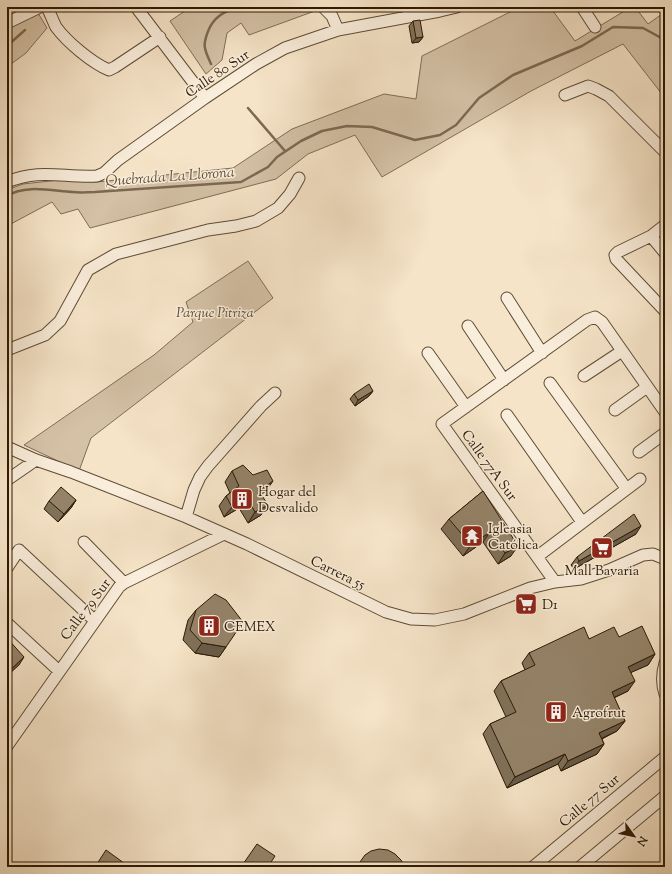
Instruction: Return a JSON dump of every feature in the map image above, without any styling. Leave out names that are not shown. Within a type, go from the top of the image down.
[{"type":"street","points":[[7,23],[40,7]]},
{"type":"street","points":[[47,7],[56,26],[63,34],[85,54],[109,70],[160,37]]},
{"type":"street","points":[[323,7],[332,16],[338,30]]},
{"type":"street","name":"Calle 80 Sur","points":[[7,182],[25,176],[40,174],[97,176],[104,173],[118,160],[205,98],[256,64],[285,48],[338,30],[408,12],[457,7]]},
{"type":"street","points":[[582,7],[594,26]]},
{"type":"street","points":[[139,8],[205,98]]},
{"type":"street","points":[[565,95],[588,86],[609,96],[665,152]]},
{"type":"street","points":[[7,350],[45,335],[60,321],[88,270],[116,254],[208,230],[236,226],[256,221],[278,208],[290,194],[299,178]]},
{"type":"street","points":[[665,225],[651,236],[618,252],[615,255],[644,290],[665,311]]},
{"type":"street","points":[[651,236],[665,253]]},
{"type":"street","points":[[507,298],[542,352]]},
{"type":"street","points":[[428,353],[466,407],[587,320],[595,317],[602,322],[665,412]]},
{"type":"street","points":[[468,326],[504,380]]},
{"type":"street","points":[[584,376],[622,351]]},
{"type":"street","points":[[550,383],[626,488]]},
{"type":"street","points":[[615,410],[647,387]]},
{"type":"street","points":[[186,517],[194,490],[200,477],[261,406],[275,393]]},
{"type":"street","name":"Calle 77A Sur","points":[[466,407],[442,424],[538,556],[555,582]]},
{"type":"street","points":[[507,415],[582,522]]},
{"type":"street","points":[[639,452],[665,433]]},
{"type":"street","name":"Carrera 55","points":[[7,447],[36,460],[186,517],[247,544],[386,612],[411,619],[435,620],[464,614],[530,588],[555,582],[581,579],[609,570],[643,556],[653,554],[665,559]]},
{"type":"street","points":[[7,480],[36,460]]},
{"type":"street","points":[[538,556],[626,488],[640,479]]},
{"type":"street","name":"Calle 79 Sur","points":[[7,746],[113,593],[124,583],[224,534]]},
{"type":"street","points":[[84,542],[124,583]]},
{"type":"street","points":[[7,568],[19,550],[94,620]]},
{"type":"street","points":[[7,623],[59,671]]},
{"type":"street","points":[[665,663],[663,669],[665,694]]},
{"type":"street","name":"Calle 77 Sur","points":[[533,867],[665,757]]},
{"type":"street","points":[[580,867],[665,796]]},
{"type":"green space","points":[[191,7],[323,8],[249,35],[241,23],[227,33],[222,60],[206,74],[170,21]]},
{"type":"green space","points":[[520,7],[550,7],[575,41],[631,7],[635,7],[648,24],[665,12],[665,98],[623,44],[531,91],[382,177],[355,135],[308,154],[276,179],[90,228],[78,209],[61,214],[52,202],[7,226],[7,190],[23,184],[59,180],[97,182],[233,168],[292,129],[384,94],[416,99],[422,56]]},
{"type":"green space","points":[[38,13],[47,28],[26,53],[7,67],[7,29]]},
{"type":"green space","name":"Parque Pitriza","points":[[248,261],[273,298],[91,438],[79,471],[24,445],[154,355],[193,322],[186,302]]},
{"type":"building","points":[[420,20],[423,37],[416,38],[413,21]]},
{"type":"building","points":[[369,384],[373,391],[358,400],[354,394]]},
{"type":"building","points":[[243,465],[253,475],[267,470],[273,481],[259,491],[268,505],[255,512],[247,498],[232,507],[226,496],[239,486],[232,471]]},
{"type":"building","points":[[61,487],[76,500],[64,514],[49,501]]},
{"type":"building","points":[[483,491],[518,546],[505,553],[490,532],[471,545],[449,519]]},
{"type":"building","points":[[634,514],[641,526],[579,561],[577,557]]},
{"type":"building","name":"CEMEX","points":[[215,594],[226,600],[243,622],[226,647],[202,643],[190,630],[196,610]]},
{"type":"building","name":"Agrofrut","points":[[642,626],[655,654],[628,667],[635,681],[612,692],[625,721],[599,733],[604,744],[568,761],[565,754],[515,777],[490,724],[516,712],[501,681],[535,665],[529,653],[584,627],[589,639],[614,627],[619,637]]},
{"type":"building","points":[[7,638],[24,657],[7,673]]},
{"type":"building","points":[[257,844],[275,856],[268,867],[241,867]]},
{"type":"building","points":[[379,849],[388,850],[395,854],[405,867],[358,867],[365,855],[371,851]]},
{"type":"building","points":[[106,850],[128,866],[95,867]]},
{"type":"waterway","points":[[211,64],[205,51],[205,39],[215,20],[223,13],[242,8],[284,7]]},
{"type":"waterway","name":"Quebrada La Llorona","points":[[7,196],[14,192],[31,189],[95,192],[241,182],[268,167],[277,157],[301,141],[322,131],[347,126],[372,127],[415,140],[440,135],[456,125],[479,98],[513,75],[582,46],[613,27],[643,28],[665,40]]},
{"type":"waterway","points":[[7,46],[25,30]]},
{"type":"waterway","points":[[248,108],[285,151]]},
{"type":"place","name":"Hogar del Desvalido","points":[[242,499]]},
{"type":"place","name":"Igleasia Católica","points":[[472,536]]},
{"type":"place","name":"Mall Bavaria","points":[[602,548]]},
{"type":"place","name":"D1","points":[[526,604]]},
{"type":"place","name":"CEMEX","points":[[209,626]]},
{"type":"place","name":"Agrofrut","points":[[556,712]]}]
